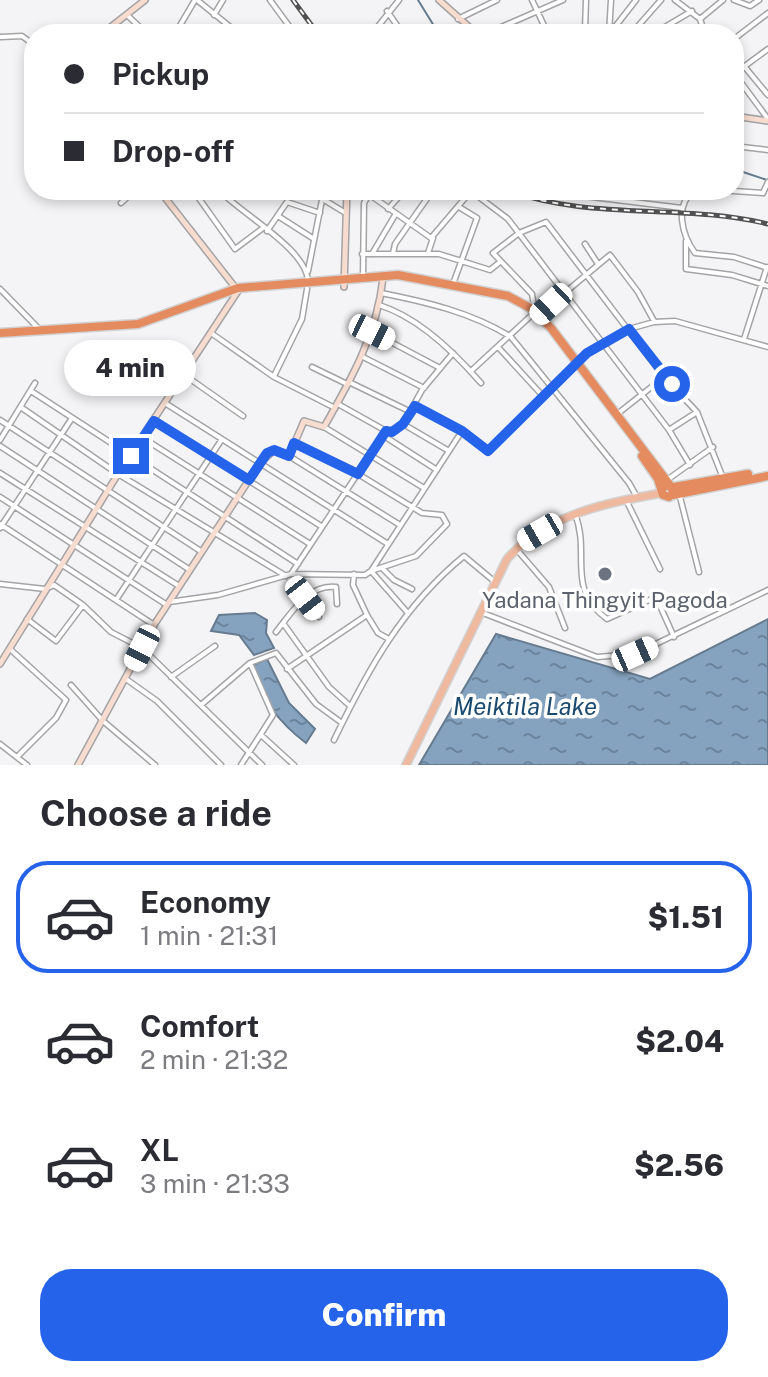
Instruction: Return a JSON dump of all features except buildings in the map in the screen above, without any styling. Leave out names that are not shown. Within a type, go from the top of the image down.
[{"type":"highway","points":[[344,284],[363,280],[382,285],[411,276],[463,288]]},
{"type":"highway","points":[[0,333],[138,324],[237,290],[382,285],[415,280],[488,293],[535,315],[576,363],[669,488]]},
{"type":"highway","points":[[669,488],[768,474]]},
{"type":"highway","points":[[669,488],[768,474]]},
{"type":"main road","points":[[406,765],[516,549],[575,513],[669,488]]},
{"type":"street","points":[[115,24],[145,0]]},
{"type":"street","points":[[182,24],[196,0],[226,24]]},
{"type":"street","points":[[214,15],[223,0]]},
{"type":"street","points":[[270,0],[286,24]]},
{"type":"street","points":[[379,24],[399,0]]},
{"type":"street","points":[[439,0],[464,24]]},
{"type":"street","points":[[476,0],[480,8]]},
{"type":"street","points":[[458,19],[497,0]]},
{"type":"street","points":[[532,0],[542,24]]},
{"type":"street","points":[[511,24],[563,0]]},
{"type":"street","points":[[585,24],[586,0]]},
{"type":"street","points":[[610,24],[611,0]]},
{"type":"street","points":[[617,24],[636,0]]},
{"type":"street","points":[[640,24],[661,0]]},
{"type":"street","points":[[675,0],[692,11],[702,24]]},
{"type":"street","points":[[700,19],[723,0]]},
{"type":"street","points":[[734,0],[750,6],[759,0]]},
{"type":"street","points":[[387,11],[396,24]]},
{"type":"street","points":[[670,24],[692,11]]},
{"type":"street","points":[[744,31],[768,13]]},
{"type":"street","points":[[127,15],[136,24]]},
{"type":"street","points":[[0,36],[24,38]]},
{"type":"street","points":[[767,51],[744,66],[768,95]]},
{"type":"street","points":[[744,88],[768,120]]},
{"type":"street","points":[[744,117],[768,120]]},
{"type":"street","points":[[744,147],[768,150]]},
{"type":"street","points":[[744,193],[766,195],[768,182]]},
{"type":"street","points":[[121,203],[124,200]]},
{"type":"street","points":[[0,664],[85,525],[237,290],[167,200]]},
{"type":"street","points":[[201,200],[235,249],[265,229],[287,202],[320,213]]},
{"type":"street","points":[[231,200],[296,255],[308,271]]},
{"type":"street","points":[[274,377],[302,319],[322,200],[344,212]]},
{"type":"street","points":[[344,284],[346,200]]},
{"type":"street","points":[[363,280],[364,200]]},
{"type":"street","points":[[376,200],[433,238]]},
{"type":"street","points":[[388,209],[396,200]]},
{"type":"street","points":[[393,253],[426,200]]},
{"type":"street","points":[[428,253],[433,238],[464,200]]},
{"type":"street","points":[[482,200],[508,219],[519,233],[669,430],[690,465]]},
{"type":"street","points":[[617,200],[682,208]]},
{"type":"street","points":[[687,200],[682,208],[686,269],[732,275],[768,286]]},
{"type":"street","points":[[453,284],[459,259],[477,218],[459,207]]},
{"type":"street","points":[[372,254],[396,214]]},
{"type":"street","points":[[278,216],[314,239]]},
{"type":"street","points":[[535,315],[532,294],[493,253],[519,233],[546,222],[588,273],[664,377],[697,412],[723,478]]},
{"type":"street","points":[[686,241],[695,253]]},
{"type":"street","points":[[585,244],[598,264]]},
{"type":"street","points":[[362,254],[428,253],[459,259],[490,270],[500,262]]},
{"type":"street","points":[[684,254],[734,257],[767,268],[744,339]]},
{"type":"street","points":[[471,371],[610,255],[638,292],[654,322]]},
{"type":"street","points":[[324,427],[363,357],[382,285],[492,325],[511,337],[637,497]]},
{"type":"street","points":[[0,289],[40,330]]},
{"type":"street","points":[[379,305],[394,310],[453,353],[481,383]]},
{"type":"street","points":[[415,406],[462,431],[488,451],[541,394],[576,363],[601,342],[629,329],[654,322],[699,325],[768,347]]},
{"type":"street","points":[[372,332],[440,368]]},
{"type":"street","points":[[210,333],[274,377],[385,433],[437,470]]},
{"type":"street","points":[[498,347],[541,394]]},
{"type":"street","points":[[288,575],[385,433],[403,424],[424,388],[453,353]]},
{"type":"street","points":[[363,357],[424,388]]},
{"type":"street","points":[[312,367],[411,412]]},
{"type":"street","points":[[183,374],[243,416]]},
{"type":"street","points":[[616,416],[664,377]]},
{"type":"street","points":[[0,440],[35,383]]},
{"type":"street","points":[[31,391],[298,564]]},
{"type":"street","points":[[165,403],[388,544]]},
{"type":"street","points":[[22,408],[118,474],[214,534],[288,575]]},
{"type":"street","points":[[669,430],[697,412]]},
{"type":"street","points":[[72,418],[1,526],[154,625]]},
{"type":"street","points":[[0,420],[202,552]]},
{"type":"street","points":[[154,421],[322,527]]},
{"type":"street","points":[[289,456],[304,421],[324,427],[372,453],[424,488]]},
{"type":"street","points":[[403,424],[449,451]]},
{"type":"street","points":[[371,571],[462,431]]},
{"type":"street","points":[[143,438],[310,544]]},
{"type":"street","points":[[116,600],[222,439]]},
{"type":"street","points":[[0,497],[168,604],[218,595],[288,575],[354,574],[382,568],[416,556],[447,524],[440,513],[422,513],[358,474],[294,443]]},
{"type":"street","points":[[0,446],[190,570]]},
{"type":"street","points":[[699,572],[669,488],[690,465],[713,447]]},
{"type":"street","points":[[87,765],[80,763],[154,625],[260,463],[274,450],[346,489],[400,525]]},
{"type":"street","points":[[0,473],[179,586]]},
{"type":"street","points":[[625,500],[660,569]]},
{"type":"street","points":[[575,513],[582,534],[580,561],[586,597],[607,619],[656,597],[674,637]]},
{"type":"street","points":[[516,549],[549,587],[565,628]]},
{"type":"street","points":[[334,740],[387,638],[427,588],[464,556],[497,583]]},
{"type":"street","points":[[382,568],[394,580],[412,589]]},
{"type":"street","points":[[371,571],[407,612]]},
{"type":"street","points":[[354,574],[353,585],[367,615],[378,633],[387,638]]},
{"type":"street","points":[[0,584],[45,589],[54,585],[83,605],[111,632],[142,648],[262,765]]},
{"type":"street","points":[[276,632],[305,598],[323,587],[334,586],[337,604]]},
{"type":"street","points":[[483,613],[597,657],[635,654],[768,590]]},
{"type":"street","points":[[305,598],[319,617]]},
{"type":"street","points":[[27,619],[56,641],[83,605]]},
{"type":"street","points":[[287,669],[308,657],[336,633],[367,615]]},
{"type":"street","points":[[283,623],[329,687],[349,706]]},
{"type":"street","points":[[171,677],[215,646]]},
{"type":"street","points":[[9,648],[66,700],[56,718],[18,756]]},
{"type":"street","points":[[201,705],[250,663],[276,653],[316,704],[342,723]]},
{"type":"street","points":[[241,765],[273,715],[250,663]]},
{"type":"street","points":[[126,679],[157,701],[221,765]]},
{"type":"street","points":[[71,685],[103,721],[155,765]]},
{"type":"street","points":[[261,735],[294,765]]},
{"type":"street","points":[[0,744],[27,765]]},
{"type":"water","points":[[255,613],[267,620],[266,633],[274,648],[254,655],[239,635],[211,631],[219,615]]},
{"type":"water","name":"Meiktila Lake","points":[[768,619],[768,765],[419,765],[496,634],[650,679]]},
{"type":"water","points":[[267,659],[289,703],[315,729],[306,743],[279,718],[261,689],[253,665]]},
{"type":"waterway","points":[[418,0],[433,24]]},
{"type":"waterway","points":[[744,172],[767,180]]},
{"type":"railway","points":[[293,0],[311,24]]},
{"type":"railway","points":[[538,200],[604,209],[703,214],[768,224]]},
{"type":"place","name":"Yadana Thingyit Pagoda","points":[[605,574]]},
{"type":"route","points":[[131,456],[154,421],[249,480],[267,453],[274,450],[289,456],[294,443],[358,474],[386,431],[392,432],[403,424],[415,406],[438,416],[488,451],[541,394],[587,353],[601,342],[629,329],[672,384]]}]
